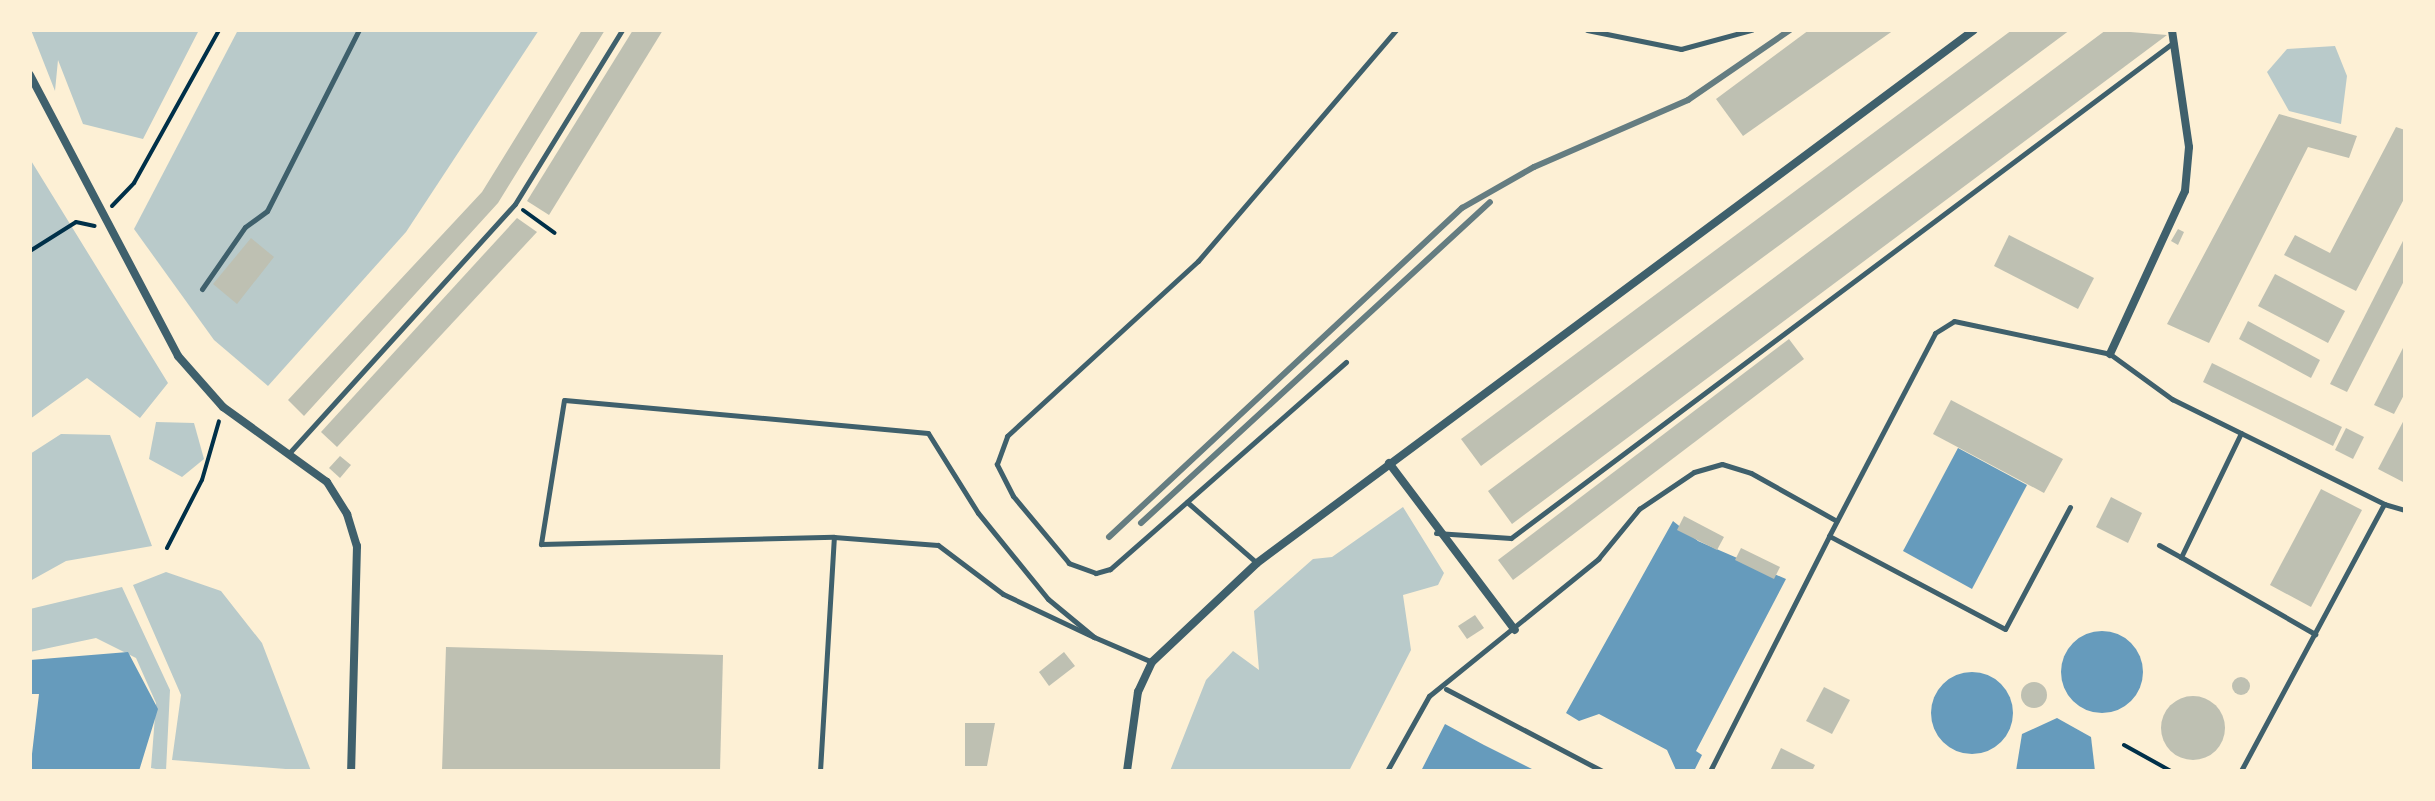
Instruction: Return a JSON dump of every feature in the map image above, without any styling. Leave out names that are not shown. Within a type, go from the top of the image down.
[{"type":"street","points":[[1127,771],[1138,692],[1152,662],[1257,563],[1974,30]]},
{"type":"street","points":[[2110,354],[2185,191],[2189,147],[2172,30]]},
{"type":"street","points":[[30,75],[102,217],[178,356],[223,407],[291,451],[327,482],[357,546],[351,771]]},
{"type":"street","points":[[1389,463],[1436,533],[1515,630]]},
{"type":"lane","points":[[202,289],[245,227],[267,211],[359,30]]},
{"type":"lane","points":[[291,451],[515,204],[622,30]]},
{"type":"lane","points":[[1346,362],[1110,569],[1081,569],[1013,496],[997,450],[1198,261],[1396,30]]},
{"type":"lane","points":[[1587,30],[1681,49],[1751,30]]},
{"type":"lane","points":[[1436,533],[1511,538],[2175,41]]},
{"type":"lane","points":[[1710,771],[1829,536],[1943,325],[2027,331],[2110,354],[2141,382],[2384,504],[2405,510]]},
{"type":"lane","points":[[1094,637],[1048,599],[978,513],[928,433],[564,400],[541,544],[834,537],[938,545],[1003,594],[1094,637],[1152,662]]},
{"type":"lane","points":[[2181,557],[2241,433]]},
{"type":"lane","points":[[1387,771],[1417,711],[1598,559],[1639,509],[1694,472],[1722,464],[1751,473],[1837,521]]},
{"type":"lane","points":[[1187,502],[1257,563]]},
{"type":"lane","points":[[2241,771],[2384,504]]},
{"type":"lane","points":[[1829,536],[2005,629],[2070,507]]},
{"type":"lane","points":[[820,771],[834,537]]},
{"type":"lane","points":[[2159,545],[2315,634]]},
{"type":"lane","points":[[1446,689],[1602,771]]},
{"type":"path","points":[[102,217],[134,183],[219,30]]},
{"type":"path","points":[[515,204],[555,233]]},
{"type":"path","points":[[30,251],[76,222],[109,228]]},
{"type":"path","points":[[167,548],[202,480],[223,407]]},
{"type":"path","points":[[2124,745],[2171,771]]},
{"type":"shaded area","points":[[31,30],[199,30],[143,139],[83,124],[58,60],[55,91]]},
{"type":"shaded area","points":[[238,30],[539,30],[406,232],[268,386],[214,340],[134,229]]},
{"type":"shaded area","points":[[2335,46],[2347,76],[2341,124],[2289,111],[2267,72],[2287,49]]},
{"type":"shaded area","points":[[30,159],[168,383],[140,418],[87,378],[30,419]]},
{"type":"shaded area","points":[[156,422],[194,423],[204,459],[182,477],[149,459]]},
{"type":"shaded area","points":[[61,434],[110,435],[152,546],[66,561],[30,581],[30,454]]},
{"type":"shaded area","points":[[1403,507],[1444,573],[1438,585],[1403,595],[1411,650],[1349,771],[1170,771],[1206,680],[1233,651],[1259,670],[1254,611],[1313,559],[1332,557]]},
{"type":"shaded area","points":[[166,572],[221,591],[262,643],[311,771],[172,760],[181,695],[133,585]]},
{"type":"shaded area","points":[[122,587],[170,690],[166,771],[151,768],[156,703],[136,658],[96,638],[30,652],[30,609]]},
{"type":"water","points":[[1958,448],[2027,485],[1972,589],[1903,551]]},
{"type":"water","points":[[1673,521],[1698,541],[1786,579],[1696,751],[1702,755],[1694,771],[1676,770],[1667,750],[1599,714],[1579,721],[1566,713]]},
{"type":"water","points":[[2094,631],[2110,631],[2125,638],[2136,649],[2143,672],[2140,688],[2131,701],[2110,713],[2094,713],[2079,706],[2068,695],[2061,680],[2061,664],[2068,649],[2079,638]]},
{"type":"water","points":[[128,652],[158,709],[139,771],[30,771],[39,694],[30,694],[30,660]]},
{"type":"water","points":[[1964,672],[1980,672],[1995,679],[2006,690],[2013,713],[2010,729],[2001,742],[1980,754],[1964,754],[1949,747],[1938,736],[1931,721],[1931,705],[1938,690],[1949,679]]},
{"type":"water","points":[[2057,718],[2091,737],[2095,771],[2016,771],[2022,734]]},
{"type":"water","points":[[1445,724],[1484,745],[1536,771],[1421,771]]},
{"type":"building","points":[[582,30],[605,30],[498,203],[304,416],[288,400],[482,192]]},
{"type":"building","points":[[633,30],[663,30],[549,215],[527,201]]},
{"type":"building","points":[[1809,30],[1894,30],[1743,136],[1716,99]]},
{"type":"building","points":[[2012,30],[2070,30],[1481,466],[1461,439]]},
{"type":"building","points":[[2106,30],[2167,35],[1512,524],[1488,491]]},
{"type":"building","points":[[2279,114],[2357,136],[2349,158],[2308,147],[2209,343],[2167,324]]},
{"type":"building","points":[[2396,127],[2405,130],[2405,197],[2356,291],[2284,255],[2295,235],[2330,253]]},
{"type":"building","points":[[517,218],[537,232],[337,447],[321,432]]},
{"type":"building","points":[[2178,229],[2184,232],[2178,245],[2171,241]]},
{"type":"building","points":[[2009,235],[2094,278],[2078,309],[1994,266]]},
{"type":"building","points":[[2405,237],[2405,279],[2347,392],[2330,384]]},
{"type":"building","points":[[251,238],[274,257],[237,304],[213,284]]},
{"type":"building","points":[[2275,274],[2345,311],[2328,343],[2258,306]]},
{"type":"building","points":[[2248,321],[2320,360],[2311,378],[2239,339]]},
{"type":"building","points":[[1789,339],[1804,359],[1513,580],[1498,560]]},
{"type":"building","points":[[2405,344],[2405,393],[2394,414],[2374,405]]},
{"type":"building","points":[[2212,363],[2342,427],[2333,446],[2203,382]]},
{"type":"building","points":[[1951,400],[2063,459],[2044,493],[1933,434]]},
{"type":"building","points":[[2405,418],[2405,483],[2378,469]]},
{"type":"building","points":[[2346,428],[2364,437],[2353,459],[2335,450]]},
{"type":"building","points":[[340,456],[351,465],[340,478],[329,468]]},
{"type":"building","points":[[2321,489],[2362,510],[2311,607],[2270,585]]},
{"type":"building","points":[[2111,497],[2142,513],[2128,543],[2096,527]]},
{"type":"building","points":[[1684,516],[1724,537],[1717,550],[1677,530]]},
{"type":"building","points":[[1741,548],[1780,567],[1774,579],[1735,560]]},
{"type":"building","points":[[1475,615],[1484,628],[1467,639],[1458,626]]},
{"type":"building","points":[[446,647],[723,655],[720,771],[442,771]]},
{"type":"building","points":[[1064,652],[1075,666],[1049,686],[1039,672]]},
{"type":"building","points":[[2241,677],[2250,686],[2241,695],[2232,686]]},
{"type":"building","points":[[2034,682],[2043,686],[2047,695],[2043,704],[2034,708],[2025,704],[2021,695],[2025,686]]},
{"type":"building","points":[[1824,687],[1850,700],[1832,734],[1806,721]]},
{"type":"building","points":[[2193,696],[2211,702],[2219,710],[2225,728],[2219,746],[2211,754],[2193,760],[2175,754],[2167,746],[2161,728],[2167,710],[2175,702]]},
{"type":"building","points":[[965,723],[995,723],[987,766],[965,766]]},
{"type":"building","points":[[1781,748],[1815,765],[1812,771],[1770,771]]},
{"type":"railway","points":[[1109,537],[1462,208],[1534,167],[1688,100],[1790,30]]},
{"type":"railway","points":[[1141,523],[1490,202]]}]
